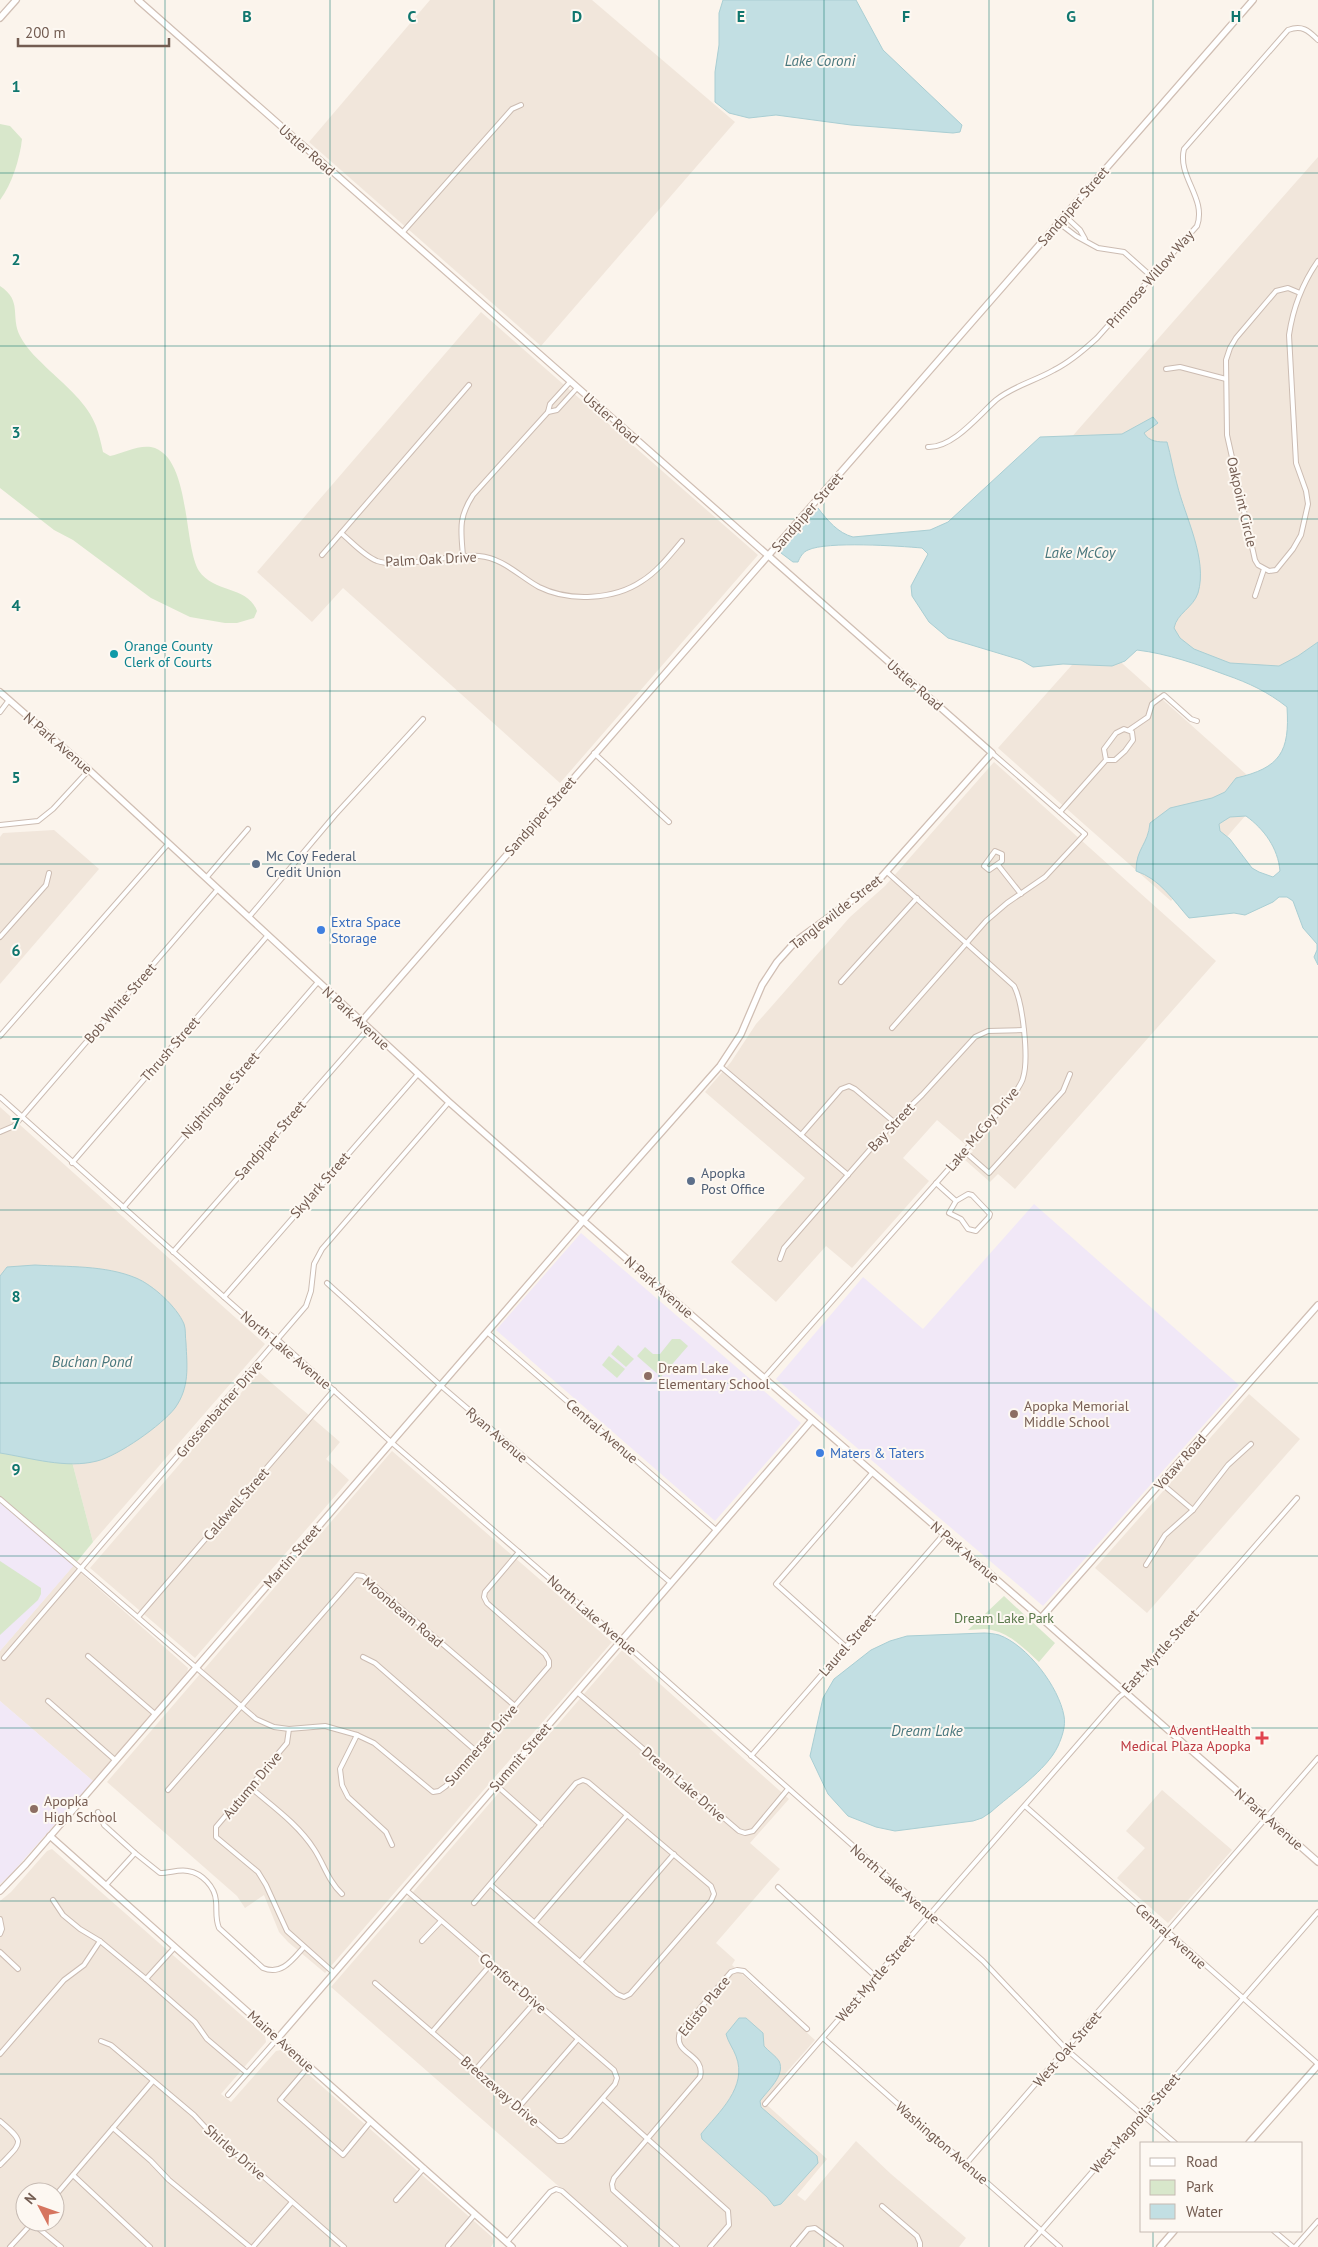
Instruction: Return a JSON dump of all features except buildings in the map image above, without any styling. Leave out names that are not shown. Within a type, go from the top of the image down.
[{"type":"street","points":[[0,18],[16,0]]},
{"type":"street","name":"Ustler Road","points":[[138,0],[1085,834],[1045,877],[1021,894]]},
{"type":"street","name":"Sandpiper Street","points":[[361,1022],[1252,0]]},
{"type":"street","name":"Primrose Willow Way","points":[[928,447],[938,447],[948,442],[1004,395],[1018,386],[1054,370],[1081,353],[1097,338],[1197,226],[1200,217],[1199,206],[1181,160],[1184,149],[1288,30],[1297,27],[1306,29],[1318,40]]},
{"type":"street","points":[[402,233],[512,109],[521,105]]},
{"type":"street","points":[[1065,216],[1080,230],[1085,239]]},
{"type":"street","points":[[1059,223],[1076,236],[1085,239],[1098,248],[1124,252],[1152,277]]},
{"type":"street","points":[[1255,596],[1264,569],[1268,571],[1276,570],[1301,536],[1305,522],[1308,504],[1306,491],[1296,463],[1288,351],[1292,315],[1300,292],[1318,261]]},
{"type":"street","name":"Oakpoint Circle","points":[[1264,569],[1256,560],[1227,435],[1226,360],[1230,348],[1276,291],[1288,288],[1300,292]]},
{"type":"street","points":[[1166,369],[1180,367],[1226,379]]},
{"type":"street","points":[[463,556],[461,519],[464,508],[473,495],[548,412],[550,404],[570,382]]},
{"type":"street","points":[[322,555],[469,385]]},
{"type":"street","points":[[548,412],[557,410],[577,388]]},
{"type":"street","points":[[557,396],[564,403]]},
{"type":"street","name":"Palm Oak Drive","points":[[342,533],[369,557],[384,563],[481,556],[497,560],[542,588],[589,597],[628,589],[642,581],[658,568],[682,541]]},
{"type":"street","name":"N Park Avenue","points":[[0,692],[89,770],[368,1029],[583,1221],[1041,1618],[1318,1862]]},
{"type":"street","points":[[1106,760],[1104,749],[1116,733],[1121,730],[1129,730],[1148,717],[1152,704],[1164,695],[1191,719],[1197,721]]},
{"type":"street","points":[[0,712],[9,700]]},
{"type":"street","points":[[249,917],[335,815],[423,719]]},
{"type":"street","points":[[1060,812],[1106,760],[1115,760],[1129,747],[1134,737],[1129,730]]},
{"type":"street","points":[[594,753],[669,822]]},
{"type":"street","name":"Tanglewilde Street","points":[[583,1221],[720,1066],[742,1034],[762,985],[777,962],[796,941],[862,895],[887,872],[992,753]]},
{"type":"street","points":[[0,825],[38,821],[53,809],[89,770]]},
{"type":"street","points":[[206,878],[248,829]]},
{"type":"street","points":[[0,1036],[168,844]]},
{"type":"street","points":[[995,851],[999,851],[1003,856],[998,865],[989,870],[984,866],[995,851]]},
{"type":"street","points":[[892,1028],[966,942],[1007,903],[1021,894],[998,865]]},
{"type":"street","name":"Lake McCoy Drive","points":[[764,1378],[1014,1095],[1023,1078],[1024,1030],[1020,997],[1014,986],[887,872]]},
{"type":"street","points":[[0,937],[46,885],[49,873]]},
{"type":"street","name":"Bob White Street","points":[[0,1132],[14,1126],[218,889]]},
{"type":"street","points":[[841,982],[917,898]]},
{"type":"street","name":"Thrush Street","points":[[72,1162],[268,935]]},
{"type":"street","name":"Nightingale Street","points":[[123,1208],[318,982]]},
{"type":"street","name":"Sandpiper Street","points":[[173,1252],[368,1029]]},
{"type":"street","name":"Bay Street","points":[[780,1259],[784,1248],[894,1122],[922,1095],[975,1037],[988,1031],[1024,1030]]},
{"type":"street","points":[[720,1066],[848,1175]]},
{"type":"street","name":"Skylark Street","points":[[224,1297],[418,1074]]},
{"type":"street","points":[[964,1151],[989,1173],[1063,1091],[1070,1074]]},
{"type":"street","points":[[801,1135],[841,1090],[849,1086],[855,1088],[894,1122]]},
{"type":"street","name":"North Lake Avenue","points":[[0,1097],[224,1297],[257,1326],[278,1340],[391,1442],[621,1640],[983,1961],[1067,2050],[1174,2142]]},
{"type":"street","name":"Grossenbacher Drive","points":[[4,1658],[306,1306],[311,1291],[314,1264],[322,1249],[449,1102]]},
{"type":"street","points":[[936,1183],[956,1200]]},
{"type":"street","points":[[968,1194],[972,1195],[988,1211],[989,1217],[976,1231],[968,1229],[961,1219],[949,1213],[956,1200],[968,1194]]},
{"type":"street","name":"Martin Street","points":[[0,1891],[50,1836],[583,1221]]},
{"type":"street","name":"Ryan Avenue","points":[[327,1283],[440,1385],[671,1583]]},
{"type":"street","name":"Votaw Road","points":[[1041,1618],[1318,1305]]},
{"type":"street","name":"Central Avenue","points":[[487,1332],[716,1530]]},
{"type":"street","name":"Caldwell Street","points":[[138,1618],[334,1390]]},
{"type":"street","name":"Summit Street","points":[[228,2095],[812,1420]]},
{"type":"street","points":[[1146,1565],[1162,1539],[1192,1510],[1228,1465],[1251,1444]]},
{"type":"street","points":[[845,1646],[776,1584],[873,1472]]},
{"type":"street","points":[[1161,1483],[1192,1510]]},
{"type":"street","name":"East Myrtle Street","points":[[1025,1806],[1297,1498]]},
{"type":"street","name":"Summerset Drive","points":[[0,1499],[256,1719],[274,1727],[289,1729],[325,1726],[357,1735],[374,1742],[426,1788],[436,1792],[446,1786],[546,1671],[549,1661],[543,1652],[487,1603],[484,1597],[485,1592],[519,1552]]},
{"type":"street","name":"Laurel Street","points":[[751,1756],[944,1534]]},
{"type":"street","name":"Moonbeam Road","points":[[241,1708],[356,1575],[363,1576],[515,1706]]},
{"type":"street","points":[[88,1656],[155,1714]]},
{"type":"street","points":[[363,1657],[375,1663],[476,1751]]},
{"type":"street","name":"Dream Lake Drive","points":[[577,1692],[739,1831],[745,1833],[753,1830],[788,1789]]},
{"type":"street","points":[[48,1701],[115,1760]]},
{"type":"street","points":[[168,1790],[241,1708]]},
{"type":"street","name":"Autumn Drive","points":[[289,1729],[287,1743],[216,1827],[216,1838],[258,1872],[266,1885],[286,1931],[334,1973]]},
{"type":"street","points":[[357,1735],[340,1769],[342,1785],[348,1797],[386,1832],[392,1845]]},
{"type":"street","name":"West Oak Street","points":[[966,2164],[1317,1761]]},
{"type":"street","points":[[474,1903],[576,1783],[583,1780],[588,1782],[711,1886],[714,1894],[711,1901],[630,1994],[624,1997],[617,1994],[491,1885]]},
{"type":"street","points":[[496,1785],[541,1825]]},
{"type":"street","points":[[250,1787],[300,1831],[314,1849],[333,1886],[342,1894]]},
{"type":"street","name":"Central Avenue","points":[[1025,1806],[1318,2064]]},
{"type":"street","name":"West Myrtle Street","points":[[765,2104],[1025,1806]]},
{"type":"street","points":[[98,1812],[104,1825],[160,1873],[188,1871],[198,1874],[207,1881],[214,1890],[216,1900],[215,1919],[219,1928],[264,1968],[272,1972],[280,1970],[304,1947]]},
{"type":"street","points":[[535,1922],[627,1815]]},
{"type":"street","name":"Maine Avenue","points":[[50,1836],[510,2245]]},
{"type":"street","points":[[106,1885],[135,1853]]},
{"type":"street","points":[[580,1962],[674,1854]]},
{"type":"street","points":[[778,1888],[876,1977]]},
{"type":"street","name":"Comfort Drive","points":[[406,1890],[614,2070],[617,2078]]},
{"type":"street","points":[[53,1900],[63,1915],[80,1929],[100,1941],[146,1979],[195,2022],[207,2039],[247,2074]]},
{"type":"street","name":"West Magnolia Street","points":[[1027,2247],[1318,1912]]},
{"type":"street","points":[[0,1919],[2,1929],[0,1934]]},
{"type":"street","points":[[422,1941],[441,1921]]},
{"type":"street","points":[[0,2054],[64,1980],[84,1965],[100,1941]]},
{"type":"street","points":[[146,1979],[175,1947]]},
{"type":"street","points":[[0,1952],[18,1969]]},
{"type":"street","points":[[432,2032],[491,1964]]},
{"type":"street","name":"Edisto Place","points":[[647,2138],[700,2077],[702,2070],[699,2063],[680,2047],[677,2039],[680,2032],[731,1972],[737,1970],[744,1971],[807,2029]]},
{"type":"street","name":"Breezeway Drive","points":[[375,1983],[558,2140],[563,2141],[616,2084],[617,2078]]},
{"type":"street","points":[[476,2069],[535,2002]]},
{"type":"street","name":"Washington Avenue","points":[[823,2038],[1060,2247]]},
{"type":"street","points":[[519,2107],[578,2039]]},
{"type":"street","name":"Shirley Drive","points":[[102,2041],[112,2045],[194,2115],[218,2141],[248,2163],[344,2247]]},
{"type":"street","points":[[1250,2142],[1318,2064]]},
{"type":"street","points":[[310,2066],[280,2100],[343,2154],[371,2121]]},
{"type":"street","points":[[65,2184],[153,2081]]},
{"type":"street","points":[[602,2099],[728,2211],[729,2225],[710,2247]]},
{"type":"street","points":[[0,2120],[16,2135],[18,2146],[0,2165]]},
{"type":"street","points":[[113,2128],[151,2161],[169,2180],[252,2247],[292,2202]]},
{"type":"street","points":[[647,2138],[614,2178],[613,2190],[677,2247]]},
{"type":"street","points":[[396,2200],[424,2168]]},
{"type":"street","points":[[73,2175],[150,2247]]},
{"type":"street","points":[[510,2245],[550,2192],[556,2189],[562,2191],[625,2247]]},
{"type":"street","points":[[882,2206],[916,2236],[920,2247]]},
{"type":"street","points":[[448,2246],[475,2214]]},
{"type":"street","points":[[1275,2232],[1294,2247],[1318,2221]]},
{"type":"street","points":[[792,2247],[808,2229],[815,2228],[824,2232],[841,2247]]},
{"type":"street","points":[[10,2247],[23,2232]]},
{"type":"street","points":[[44,2232],[61,2247]]},
{"type":"street","points":[[1160,2247],[1173,2232]]},
{"type":"street","points":[[336,2247],[340,2243]]},
{"type":"shaded area","points":[[430,0],[592,0],[735,122],[541,346],[309,142]]},
{"type":"shaded area","points":[[1318,157],[1318,699],[1300,683],[1095,639],[982,539]]},
{"type":"shaded area","points":[[481,312],[758,555],[560,783],[343,588],[312,622],[257,572]]},
{"type":"shaded area","points":[[1095,639],[1266,792],[1171,901],[998,748]]},
{"type":"shaded area","points":[[994,762],[1216,961],[1015,1189],[998,1174],[990,1182],[965,1160],[973,1151],[937,1120],[903,1158],[929,1181],[852,1268],[826,1246],[776,1302],[731,1262],[805,1178],[705,1092],[731,1062],[756,1024],[850,917],[885,886]]},
{"type":"shaded area","points":[[54,830],[99,869],[0,984],[0,837],[3,833]]},
{"type":"shaded area","points":[[0,1107],[265,1344],[93,1542],[64,1431],[0,1441]]},
{"type":"shaded area","name":"Apopka Memorial Middle School","points":[[1034,1204],[1239,1385],[1043,1606],[776,1379],[863,1277],[923,1329]]},
{"type":"shaded area","name":"Dream Lake Elementary School","points":[[581,1233],[801,1423],[715,1521],[496,1330]]},
{"type":"shaded area","points":[[259,1372],[340,1442],[326,1459],[349,1480],[195,1658],[90,1568]]},
{"type":"shaded area","points":[[1249,1394],[1300,1439],[1147,1613],[1095,1568]]},
{"type":"shaded area","points":[[392,1451],[612,1642],[325,1973],[279,1932],[264,1895],[245,1908],[237,1896],[107,1782]]},
{"type":"shaded area","points":[[0,1499],[75,1564],[0,1651]]},
{"type":"shaded area","points":[[73,1566],[188,1668],[187,1673],[93,1781],[0,1701],[0,1651]]},
{"type":"shaded area","points":[[622,1650],[789,1799],[750,1843],[780,1869],[716,1943],[735,1960],[732,1965],[815,2040],[785,2074],[790,2079],[767,2105],[827,2159],[797,2195],[805,2201],[856,2141],[891,2174],[966,2238],[959,2247],[628,2247],[331,1987]]},
{"type":"shaded area","name":"Apopka High School","points":[[0,1701],[93,1781],[0,1884]]},
{"type":"shaded area","points":[[1162,1790],[1232,1850],[1168,1923],[1117,1878],[1145,1848],[1126,1831]]},
{"type":"shaded area","points":[[52,1849],[265,2036],[266,2042],[221,2094],[231,2102],[276,2051],[281,2050],[492,2237],[494,2242],[491,2247],[0,2247],[0,1901],[11,1892],[47,1851]]},
{"type":"green space","points":[[0,124],[10,126],[22,139],[15,171],[0,200]]},
{"type":"green space","points":[[0,286],[7,292],[14,303],[17,329],[26,346],[88,410],[96,426],[103,452],[110,456],[136,448],[151,447],[164,454],[173,466],[180,483],[190,542],[199,571],[213,583],[246,597],[253,603],[257,611],[254,618],[237,623],[225,623],[190,617],[151,598],[73,540],[54,530],[0,488]]},
{"type":"green space","points":[[672,1339],[680,1339],[688,1346],[661,1377],[637,1356],[645,1347],[653,1354],[660,1354]]},
{"type":"green space","points":[[618,1345],[634,1359],[626,1367],[611,1354]]},
{"type":"green space","points":[[609,1356],[625,1369],[617,1378],[602,1365]]},
{"type":"green space","points":[[64,1431],[93,1542],[75,1564],[0,1499],[0,1441]]},
{"type":"green space","points":[[0,1561],[41,1588],[41,1594],[38,1600],[0,1635]]},
{"type":"green space","name":"Dream Lake Park","points":[[1004,1596],[1055,1643],[1039,1662],[1006,1635],[989,1629],[968,1630]]},
{"type":"water","name":"Lake Coroni","points":[[723,0],[856,0],[883,50],[962,125],[960,132],[851,125],[776,115],[749,118],[729,113],[715,102],[719,13]]},
{"type":"water","name":"Lake McCoy","points":[[1153,417],[1158,423],[1144,433],[1151,440],[1167,442],[1198,552],[1200,566],[1200,580],[1196,598],[1178,618],[1174,628],[1180,638],[1194,649],[1230,663],[1279,666],[1318,642],[1318,965],[1314,957],[1317,944],[1303,928],[1293,901],[1287,897],[1279,897],[1273,902],[1245,915],[1234,913],[1189,918],[1172,897],[1159,885],[1136,871],[1138,857],[1147,837],[1150,823],[1170,808],[1212,798],[1225,792],[1236,778],[1263,769],[1279,756],[1284,747],[1286,736],[1287,707],[1265,692],[1243,681],[1193,663],[1160,654],[1137,650],[1125,661],[1112,666],[1063,664],[1033,667],[1021,660],[948,638],[929,622],[912,596],[911,586],[928,554],[922,548],[864,545],[817,547],[806,551],[798,562],[793,562],[781,553],[818,508],[838,529],[853,537],[930,530],[948,522],[1040,437],[1122,434]],"holes":[[[1246,816],[1259,827],[1273,847],[1280,871],[1273,877],[1252,868],[1230,839],[1220,831],[1219,824],[1230,817]]]},
{"type":"water","name":"Buchan Pond","points":[[35,1265],[99,1269],[136,1278],[164,1297],[181,1317],[184,1324],[187,1368],[180,1400],[169,1415],[150,1431],[127,1447],[106,1458],[73,1464],[36,1460],[0,1453],[0,1276],[7,1267]]},
{"type":"water","name":"Dream Lake","points":[[984,1633],[999,1635],[1010,1640],[1031,1657],[1049,1680],[1064,1716],[1061,1739],[1053,1755],[1037,1773],[991,1812],[973,1821],[895,1831],[876,1827],[848,1816],[828,1794],[810,1756],[823,1698],[834,1679],[871,1650],[890,1641],[907,1636]]},
{"type":"water","points":[[739,2018],[746,2018],[763,2033],[764,2046],[779,2061],[780,2072],[771,2088],[760,2101],[761,2107],[817,2156],[818,2163],[781,2204],[774,2206],[767,2197],[702,2139],[701,2134],[723,2108],[735,2089],[739,2067],[726,2034]]},
{"type":"place","name":"Orange County Clerk of Courts","points":[[114,654]]},
{"type":"place","name":"Mc Coy Federal Credit Union","points":[[256,864]]},
{"type":"place","name":"Extra Space Storage","points":[[321,930]]},
{"type":"place","name":"Apopka Post Office","points":[[691,1181]]},
{"type":"place","name":"Dream Lake Elementary School","points":[[648,1376]]},
{"type":"place","name":"Apopka Memorial Middle School","points":[[1014,1414]]},
{"type":"place","name":"Maters & Taters","points":[[820,1453]]},
{"type":"place","name":"AdventHealth Medical Plaza Apopka","points":[[1262,1738]]},
{"type":"place","name":"Apopka High School","points":[[34,1809]]}]
